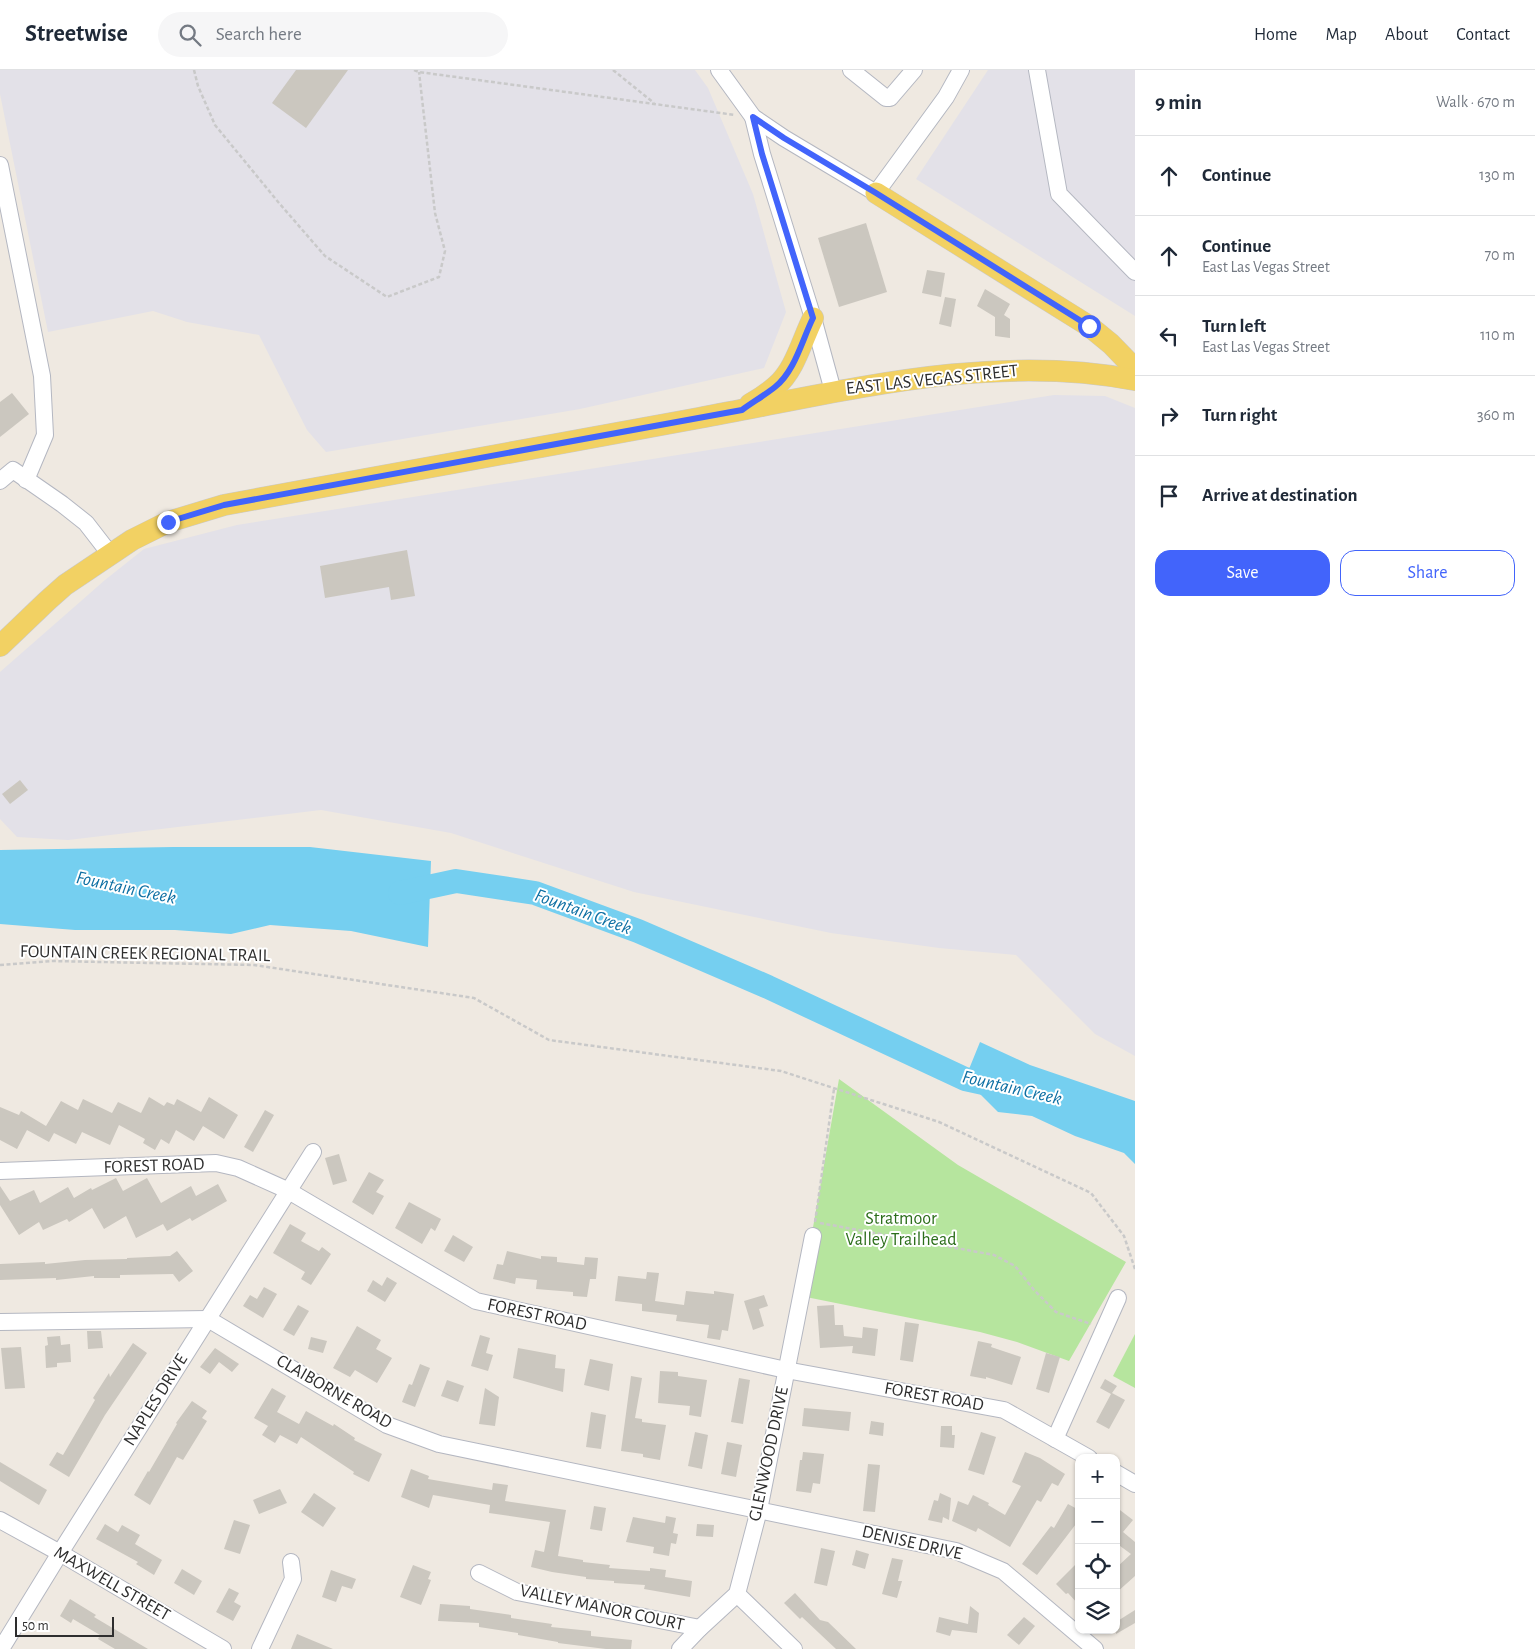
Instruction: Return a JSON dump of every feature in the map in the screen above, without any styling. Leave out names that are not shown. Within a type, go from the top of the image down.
[{"type":"main road","points":[[876,193],[1089,326],[1111,344],[1135,369]]},
{"type":"main road","points":[[742,410],[776,387],[784,377],[791,367],[813,318]]},
{"type":"main road","name":"EAST LAS VEGAS STREET","points":[[832,391],[995,371],[1058,370],[1135,380]]},
{"type":"main road","points":[[0,646],[65,585],[132,540],[168,522],[224,505],[742,410],[832,391]]},
{"type":"street","name":"EAST LAS VEGAS STREET","points":[[719,70],[753,117],[784,138],[876,193]]},
{"type":"street","points":[[851,70],[886,98],[890,98],[914,70]]},
{"type":"street","points":[[876,193],[946,97],[961,70]]},
{"type":"street","points":[[1037,70],[1059,194],[1135,272]]},
{"type":"street","name":"EAST LAS VEGAS STREET","points":[[753,117],[762,154],[813,318],[832,391]]},
{"type":"street","points":[[0,165],[42,376],[46,435],[26,480]]},
{"type":"street","points":[[0,480],[13,470],[86,523],[110,554]]},
{"type":"street","name":"NAPLES DRIVE","points":[[1,1649],[287,1190],[313,1152]]},
{"type":"street","name":"FOREST ROAD","points":[[0,1171],[216,1163],[238,1168],[287,1190],[476,1302],[786,1370],[1004,1410],[1082,1454]]},
{"type":"street","name":"GLENWOOD DRIVE","points":[[737,1594],[759,1510],[814,1229]]},
{"type":"street","points":[[1055,1439],[1118,1298]]},
{"type":"street","points":[[0,1322],[208,1319]]},
{"type":"street","name":"CLAIBORNE ROAD","points":[[208,1319],[387,1425],[439,1444],[759,1510]]},
{"type":"street","points":[[1120,1475],[1135,1484]]},
{"type":"street","name":"DENISE DRIVE","points":[[759,1510],[956,1551],[995,1567],[1003,1571],[1095,1649]]},
{"type":"street","name":"MAXWELL STREET","points":[[0,1520],[223,1649]]},
{"type":"street","points":[[260,1649],[293,1579],[291,1562]]},
{"type":"street","name":"VALLEY MANOR COURT","points":[[478,1573],[517,1592],[700,1628]]},
{"type":"street","points":[[680,1649],[737,1594],[794,1649]]},
{"type":"path","points":[[194,70],[198,86],[215,125],[279,202],[325,256],[387,297],[439,277],[445,251],[435,213],[419,72]]},
{"type":"path","points":[[414,70],[753,117]]},
{"type":"path","points":[[613,70],[655,104]]},
{"type":"path","name":"FOUNTAIN CREEK REGIONAL TRAIL","points":[[0,965],[51,961],[263,967],[474,998],[549,1040],[781,1071],[939,1122],[1091,1194],[1124,1236],[1135,1269]]},
{"type":"path","points":[[834,1088],[814,1229],[994,1255],[1015,1266],[1034,1290],[1056,1312],[1105,1328]]},
{"type":"shaded area","points":[[0,70],[695,70],[708,88],[753,194],[786,312],[764,368],[580,409],[326,452],[307,430],[259,335],[187,322],[153,311],[48,332],[0,94]]},
{"type":"shaded area","points":[[988,70],[1135,70],[1135,316],[916,179]]},
{"type":"shaded area","points":[[1054,395],[1105,396],[1135,408],[1135,1056],[1095,1034],[1016,955],[939,948],[831,933],[634,892],[451,833],[321,810],[68,840],[17,837],[0,819],[0,672],[105,580],[144,549],[237,525]]},
{"type":"green space","name":"Stratmoor Valley Trailhead","points":[[839,1079],[958,1165],[1126,1262],[1069,1361],[1017,1342],[980,1332],[801,1296]]},
{"type":"green space","points":[[1135,1334],[1135,1388],[1113,1376]]},
{"type":"water","points":[[310,847],[431,861],[428,947],[351,931],[270,925],[231,934],[175,930],[75,930],[0,924],[0,850]]},
{"type":"water","points":[[980,1042],[1030,1065],[1135,1101],[1135,1164],[1124,1153],[1075,1136],[1032,1116],[998,1112],[965,1079]]},
{"type":"building","points":[[296,70],[348,70],[306,128],[272,103]]},
{"type":"building","points":[[866,223],[887,292],[839,307],[818,238]]},
{"type":"building","points":[[927,270],[945,273],[941,297],[922,293]]},
{"type":"building","points":[[985,289],[1010,304],[1004,315],[1010,319],[1010,338],[995,336],[995,317],[977,306]]},
{"type":"building","points":[[945,297],[956,299],[951,327],[939,324]]},
{"type":"building","points":[[12,393],[29,414],[0,437],[0,402]]},
{"type":"building","points":[[407,550],[415,596],[391,600],[389,587],[325,598],[320,566]]},
{"type":"building","points":[[20,780],[28,790],[10,804],[2,794]]},
{"type":"building","points":[[149,1097],[164,1106],[167,1102],[174,1105],[177,1099],[201,1112],[209,1097],[238,1115],[224,1139],[203,1126],[194,1141],[176,1130],[169,1144],[161,1139],[155,1150],[143,1143],[145,1139],[119,1125],[110,1145],[82,1132],[76,1144],[54,1133],[49,1142],[27,1130],[17,1149],[0,1140],[0,1107],[19,1115],[21,1111],[46,1126],[61,1101],[78,1110],[83,1099],[112,1113],[118,1102],[141,1113]]},
{"type":"building","points":[[265,1110],[274,1115],[253,1152],[244,1147]]},
{"type":"building","points":[[339,1154],[347,1181],[333,1185],[325,1158]]},
{"type":"building","points":[[369,1172],[384,1180],[376,1192],[384,1196],[373,1215],[352,1202]]},
{"type":"building","points":[[116,1178],[123,1191],[147,1178],[161,1203],[191,1186],[196,1196],[218,1184],[227,1201],[192,1221],[190,1218],[167,1231],[163,1224],[136,1238],[126,1216],[104,1229],[92,1208],[69,1222],[67,1219],[43,1230],[39,1222],[19,1235],[0,1205],[0,1186],[10,1201],[34,1190],[40,1203],[68,1187],[74,1198],[91,1188],[92,1190]]},
{"type":"building","points":[[409,1202],[441,1219],[435,1231],[431,1228],[422,1244],[395,1228]]},
{"type":"building","points":[[290,1224],[306,1233],[301,1241],[319,1251],[322,1247],[331,1254],[311,1285],[301,1279],[305,1272],[273,1253]]},
{"type":"building","points":[[453,1235],[473,1247],[464,1262],[444,1251]]},
{"type":"building","points":[[177,1251],[193,1271],[179,1282],[173,1274],[120,1275],[120,1278],[94,1278],[94,1276],[56,1280],[56,1278],[0,1280],[0,1264],[45,1262],[45,1264],[170,1256]]},
{"type":"building","points":[[507,1251],[541,1259],[541,1256],[557,1257],[557,1262],[584,1265],[585,1257],[598,1258],[596,1279],[590,1279],[587,1297],[573,1296],[573,1292],[536,1289],[537,1280],[516,1278],[515,1284],[493,1279],[497,1264],[503,1265]]},
{"type":"building","points":[[647,1272],[659,1273],[655,1301],[684,1305],[686,1291],[714,1294],[714,1291],[734,1294],[728,1331],[722,1330],[720,1340],[707,1338],[709,1325],[676,1321],[677,1315],[642,1311],[642,1304],[615,1301],[618,1276],[646,1279]]},
{"type":"building","points":[[387,1277],[397,1283],[385,1302],[367,1291],[373,1280],[382,1286]]},
{"type":"building","points":[[264,1287],[277,1294],[263,1318],[243,1306],[250,1295],[257,1299]]},
{"type":"building","points":[[764,1295],[768,1306],[759,1309],[764,1326],[753,1330],[744,1301]]},
{"type":"building","points":[[298,1305],[309,1311],[294,1336],[283,1330]]},
{"type":"building","points":[[834,1305],[835,1325],[843,1325],[844,1336],[862,1338],[863,1327],[878,1329],[875,1356],[852,1353],[853,1346],[820,1348],[817,1306]]},
{"type":"building","points":[[905,1322],[919,1324],[913,1362],[900,1360]]},
{"type":"building","points":[[357,1326],[381,1340],[376,1349],[392,1358],[377,1383],[355,1370],[350,1377],[333,1368]]},
{"type":"building","points":[[87,1331],[101,1331],[103,1348],[88,1349]]},
{"type":"building","points":[[480,1335],[490,1338],[486,1353],[493,1355],[488,1371],[471,1366]]},
{"type":"building","points":[[60,1336],[61,1345],[70,1344],[71,1362],[57,1363],[57,1367],[46,1368],[45,1346],[48,1345],[47,1337]]},
{"type":"building","points":[[311,1337],[327,1341],[323,1353],[308,1349]]},
{"type":"building","points":[[978,1341],[992,1344],[991,1347],[1021,1357],[1012,1385],[986,1377],[986,1379],[970,1376]]},
{"type":"building","points":[[133,1343],[147,1353],[105,1415],[69,1477],[49,1465],[57,1452],[63,1455],[95,1400],[93,1398],[109,1373],[110,1377]]},
{"type":"building","points":[[21,1347],[25,1388],[5,1389],[1,1348]]},
{"type":"building","points":[[215,1348],[239,1364],[232,1372],[219,1362],[210,1374],[200,1367]]},
{"type":"building","points":[[518,1348],[556,1355],[555,1368],[565,1369],[563,1392],[513,1378]]},
{"type":"building","points":[[1046,1353],[1060,1357],[1049,1393],[1036,1389]]},
{"type":"building","points":[[590,1359],[613,1364],[609,1391],[584,1385]]},
{"type":"building","points":[[420,1364],[430,1368],[415,1407],[402,1402],[409,1384],[412,1385]]},
{"type":"building","points":[[660,1371],[678,1372],[678,1376],[707,1380],[701,1417],[689,1415],[690,1406],[658,1403]]},
{"type":"building","points":[[631,1376],[642,1378],[635,1418],[642,1419],[642,1422],[666,1425],[660,1460],[643,1457],[643,1454],[621,1451]]},
{"type":"building","points":[[739,1378],[750,1380],[743,1424],[731,1422]]},
{"type":"building","points":[[1105,1379],[1117,1386],[1112,1393],[1125,1400],[1109,1429],[1096,1422],[1111,1394],[1100,1388]]},
{"type":"building","points":[[447,1380],[464,1386],[458,1402],[441,1396]]},
{"type":"building","points":[[272,1388],[286,1396],[277,1412],[299,1424],[306,1411],[333,1426],[334,1424],[355,1438],[354,1440],[382,1454],[369,1482],[353,1474],[354,1472],[301,1437],[297,1444],[280,1435],[275,1443],[262,1435],[268,1426],[254,1418]]},
{"type":"building","points":[[485,1388],[499,1397],[495,1426],[479,1424]]},
{"type":"building","points":[[192,1401],[207,1411],[202,1418],[207,1421],[183,1460],[177,1457],[150,1505],[134,1495],[176,1423]]},
{"type":"building","points":[[804,1408],[851,1412],[849,1431],[802,1426]]},
{"type":"building","points":[[591,1412],[606,1415],[601,1449],[586,1447]]},
{"type":"building","points":[[871,1421],[884,1423],[883,1436],[869,1434]]},
{"type":"building","points":[[941,1426],[952,1426],[952,1435],[955,1435],[954,1448],[940,1447]]},
{"type":"building","points":[[695,1432],[708,1435],[702,1469],[688,1466]]},
{"type":"building","points":[[981,1432],[996,1437],[984,1475],[968,1470]]},
{"type":"building","points":[[727,1442],[742,1445],[736,1477],[721,1474]]},
{"type":"building","points":[[803,1452],[824,1454],[820,1484],[813,1483],[811,1493],[796,1491],[800,1460],[802,1460]]},
{"type":"building","points":[[1025,1452],[1040,1458],[1065,1474],[1058,1486],[1052,1483],[1041,1502],[1037,1500],[1010,1547],[978,1528],[976,1532],[952,1521],[958,1501],[968,1505],[973,1495],[989,1503],[988,1505],[1005,1515],[1021,1486],[1012,1482]]},
{"type":"building","points":[[0,1462],[47,1490],[39,1505],[0,1481]]},
{"type":"building","points":[[868,1464],[880,1465],[875,1512],[863,1511]]},
{"type":"building","points":[[411,1469],[429,1476],[428,1479],[492,1490],[493,1483],[508,1485],[505,1501],[566,1510],[558,1556],[583,1560],[583,1562],[610,1565],[609,1568],[650,1571],[650,1568],[666,1570],[665,1577],[692,1581],[690,1597],[644,1589],[645,1585],[586,1579],[586,1577],[531,1567],[535,1550],[544,1552],[550,1522],[489,1513],[490,1505],[433,1495],[429,1508],[401,1497]]},
{"type":"building","points":[[280,1489],[287,1503],[259,1514],[253,1500]]},
{"type":"building","points":[[314,1493],[336,1508],[323,1527],[301,1512]]},
{"type":"building","points":[[940,1493],[951,1498],[949,1520],[943,1517],[942,1523],[928,1520],[934,1500],[938,1501]]},
{"type":"building","points":[[1068,1504],[1075,1508],[1075,1525],[1037,1575],[1022,1564],[1051,1526],[1054,1528]]},
{"type":"building","points":[[594,1506],[606,1508],[602,1531],[590,1529]]},
{"type":"building","points":[[1120,1510],[1133,1520],[1123,1532],[1135,1542],[1135,1576],[1120,1589],[1120,1564],[1131,1554],[1120,1546]]},
{"type":"building","points":[[666,1516],[676,1518],[673,1533],[678,1534],[676,1544],[671,1543],[669,1556],[653,1553],[654,1547],[626,1542],[633,1517],[665,1523]]},
{"type":"building","points":[[234,1520],[250,1525],[240,1554],[224,1549]]},
{"type":"building","points":[[105,1524],[118,1532],[122,1525],[140,1535],[135,1544],[162,1560],[154,1575],[136,1564],[138,1562],[96,1539]]},
{"type":"building","points":[[697,1524],[714,1525],[713,1537],[696,1536]]},
{"type":"building","points":[[821,1548],[835,1551],[827,1586],[814,1583]]},
{"type":"building","points":[[856,1550],[869,1554],[865,1569],[852,1565]]},
{"type":"building","points":[[892,1558],[903,1560],[898,1581],[902,1581],[897,1598],[882,1594]]},
{"type":"building","points":[[413,1565],[431,1572],[428,1579],[431,1580],[421,1605],[400,1597]]},
{"type":"building","points":[[1075,1565],[1075,1601],[1056,1584]]},
{"type":"building","points":[[182,1569],[202,1581],[194,1595],[174,1583]]},
{"type":"building","points":[[331,1570],[356,1579],[352,1589],[342,1586],[336,1602],[322,1597]]},
{"type":"building","points":[[229,1588],[239,1593],[234,1602],[241,1606],[233,1621],[216,1612]]},
{"type":"building","points":[[795,1593],[820,1620],[828,1622],[856,1649],[836,1649],[802,1617],[800,1619],[784,1603]]},
{"type":"building","points":[[70,1599],[96,1615],[94,1617],[148,1649],[115,1649],[98,1639],[100,1635],[73,1619],[71,1623],[60,1616]]},
{"type":"building","points":[[440,1604],[470,1606],[470,1609],[511,1615],[511,1618],[552,1624],[551,1627],[591,1631],[591,1636],[632,1640],[631,1649],[606,1649],[558,1643],[518,1635],[518,1633],[479,1627],[479,1623],[438,1621]]},
{"type":"building","points":[[970,1606],[979,1613],[977,1633],[952,1630],[950,1636],[936,1632],[939,1617],[968,1624]]},
{"type":"building","points":[[1135,1610],[1135,1623],[1120,1632],[1120,1619]]},
{"type":"building","points":[[1024,1617],[1035,1626],[1019,1645],[1007,1635]]},
{"type":"building","points":[[297,1634],[333,1649],[291,1649]]},
{"type":"waterway","name":"Fountain Creek","points":[[400,893],[456,881],[535,893],[638,931],[768,987],[965,1079],[997,1086]]},
{"type":"route","points":[[168,522],[224,505],[742,410],[776,387],[791,367],[813,318],[762,154],[753,117],[1089,326]]}]
